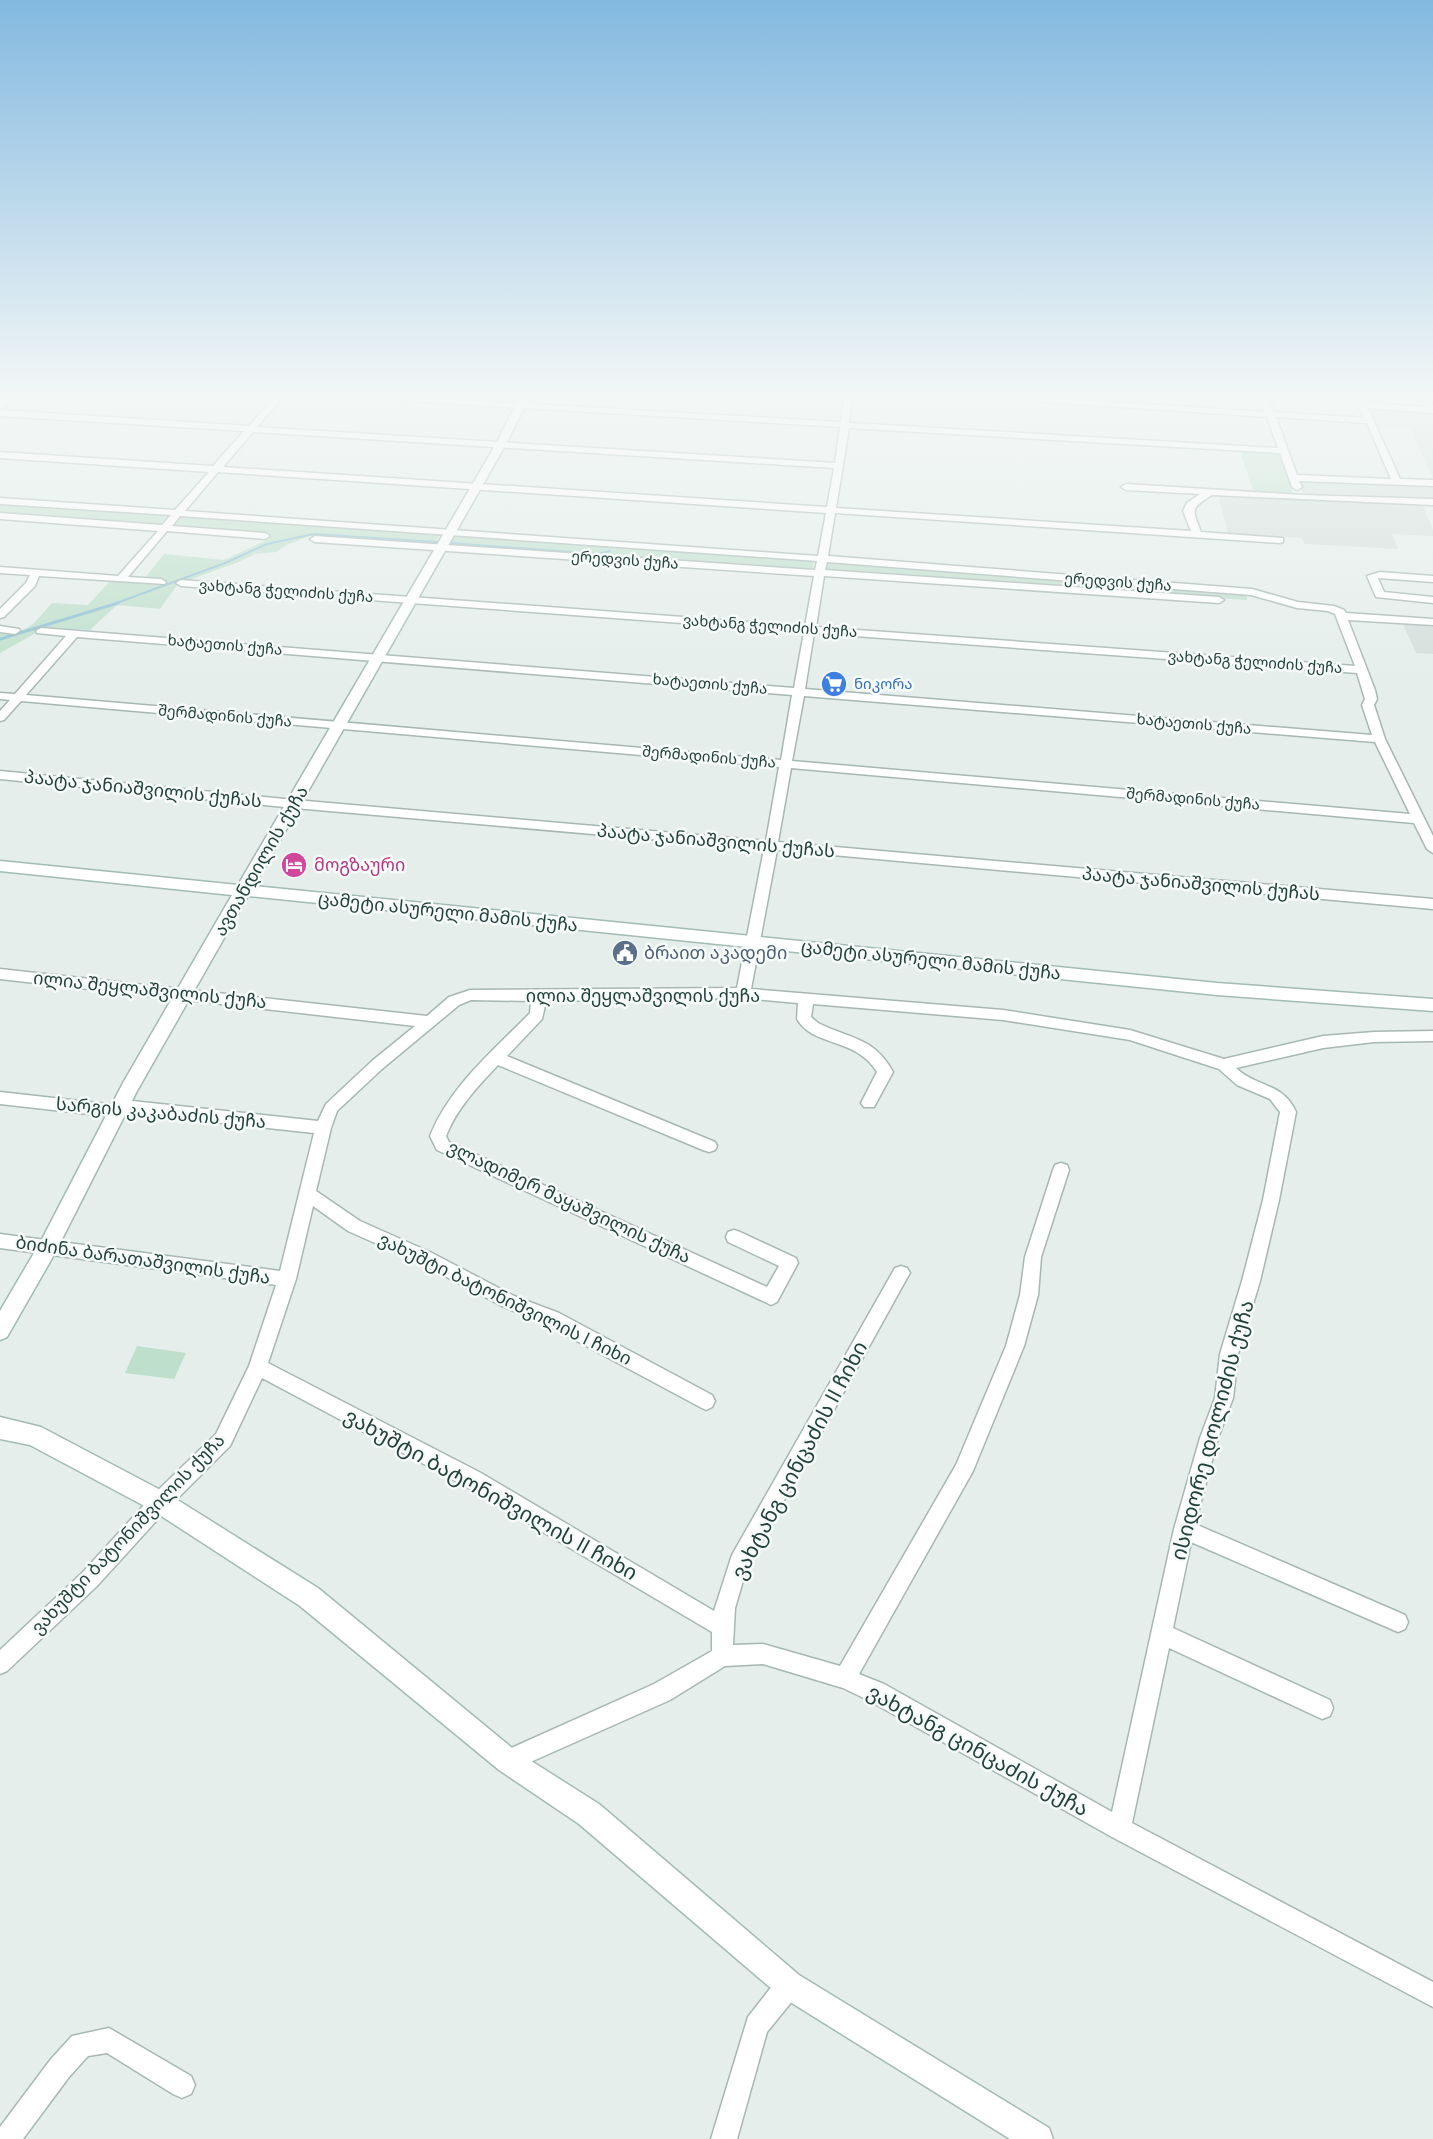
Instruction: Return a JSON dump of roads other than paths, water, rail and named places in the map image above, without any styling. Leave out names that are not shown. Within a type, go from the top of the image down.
[{"type":"street","points":[[121,579],[194,494]]},
{"type":"street","name":"ავთანდილის ქუჩა","points":[[0,1330],[48,1247],[116,1112],[182,994],[244,892],[472,494]]},
{"type":"street","points":[[581,494],[1280,540]]},
{"type":"street","points":[[742,993],[754,942],[834,494]]},
{"type":"street","points":[[1197,535],[1188,511],[1190,505],[1208,494]]},
{"type":"street","points":[[1224,494],[1433,502]]},
{"type":"street","points":[[1300,494],[1302,498]]},
{"type":"street","name":"ერედვის ქუჩა","points":[[0,501],[822,559],[1252,592],[1275,598]]},
{"type":"street","points":[[0,516],[265,536]]},
{"type":"street","name":"ერედვის ქუჩა","points":[[315,539],[1257,602],[1275,598]]},
{"type":"street","points":[[0,570],[160,582]]},
{"type":"street","points":[[0,615],[20,592],[31,584],[36,572]]},
{"type":"street","points":[[1433,579],[1372,576],[1378,592],[1389,597],[1433,600]]},
{"type":"street","name":"ვახტანგ ჭელიძის ქუჩა","points":[[181,583],[1360,670]]},
{"type":"street","points":[[1275,598],[1297,605],[1330,608],[1337,610],[1341,616],[1369,690],[1371,699],[1368,705],[1379,739],[1433,849]]},
{"type":"street","points":[[1341,616],[1433,622]]},
{"type":"street","points":[[0,629],[15,631]]},
{"type":"street","name":"ხატაეთის ქუჩა","points":[[41,631],[1379,739]]},
{"type":"street","points":[[0,718],[75,633]]},
{"type":"street","name":"შერმადინის ქუჩა","points":[[0,696],[1418,819]]},
{"type":"street","name":"პაატა ჯანიაშვილის ქუჩას","points":[[0,775],[295,804],[1433,904]]},
{"type":"street","name":"ცამეტი ასურელი მამის ქუჩა","points":[[0,866],[1216,989],[1433,1005]]},
{"type":"street","name":"ილია შეყლაშვილის ქუჩა","points":[[0,974],[430,1022],[454,1001],[470,995],[742,993],[1003,1015],[1052,1022],[1130,1035],[1224,1065]]},
{"type":"street","name":"ვლადიმერ მაყაშვილის ქუჩა","points":[[539,996],[537,1015],[495,1057],[446,1116],[438,1136],[443,1146],[771,1297],[790,1263],[734,1237]]},
{"type":"street","points":[[806,999],[804,1019],[811,1027],[866,1048],[882,1066],[885,1072],[869,1103]]},
{"type":"street","name":"ვახუშტი ბატონიშვილის ქუჩა","points":[[0,1664],[90,1579],[160,1503],[223,1440],[258,1367],[287,1280],[323,1128],[331,1108],[377,1065],[430,1022]]},
{"type":"street","points":[[1224,1065],[1323,1042],[1374,1037],[1433,1036]]},
{"type":"street","points":[[495,1057],[709,1146]]},
{"type":"street","name":"ისიდორე დოლიძის ქუჩა","points":[[1120,1829],[1184,1529],[1209,1438],[1224,1398],[1229,1354],[1251,1281],[1271,1200],[1288,1112],[1286,1104],[1278,1096],[1243,1082],[1224,1065]]},
{"type":"street","name":"სარგის კაკაბაძის ქუჩა","points":[[0,1098],[116,1112],[132,1107],[323,1128]]},
{"type":"street","points":[[845,1678],[963,1471],[1015,1346],[1029,1295],[1033,1257],[1061,1170]]},
{"type":"street","name":"ვახუშტი ბატონიშვილის I ჩიხი","points":[[308,1194],[354,1226],[426,1258],[508,1301],[553,1319],[706,1401]]},
{"type":"street","name":"ბიძინა ბარათაშვილის ქუჩა","points":[[0,1241],[287,1280]]},
{"type":"street","name":"ვახტანგ ცინცაძის II ჩიხი","points":[[723,1656],[721,1626],[725,1601],[739,1562],[901,1273]]},
{"type":"street","name":"ვახუშტი ბატონიშვილის II ჩიხი","points":[[258,1367],[474,1480],[721,1626]]},
{"type":"street","points":[[0,1428],[33,1435],[160,1503],[229,1544],[309,1597],[508,1761],[589,1814],[789,1985],[1038,2139]]},
{"type":"street","points":[[1184,1529],[1398,1622]]},
{"type":"street","points":[[1163,1634],[1322,1708]]},
{"type":"street","name":"ვახტანგ ცინცაძის ქუჩა","points":[[508,1761],[662,1692],[723,1656],[763,1654],[845,1678],[876,1692],[1120,1829],[1433,1995]]},
{"type":"street","points":[[724,2139],[757,2026],[789,1985]]},
{"type":"street","points":[[7,2139],[60,2068],[81,2045],[109,2040],[182,2085]]},
{"type":"waterway","points":[[114,604],[225,563],[267,544],[314,534],[437,542]]},
{"type":"waterway","points":[[450,543],[598,554],[610,551]]},
{"type":"waterway","points":[[0,639],[118,603]]},
{"type":"place","name":"ნიკორა","points":[[834,684]]},
{"type":"place","name":"მოგზაური","points":[[294,865]]},
{"type":"place","name":"ბრაით აკადემი","points":[[625,953]]}]
